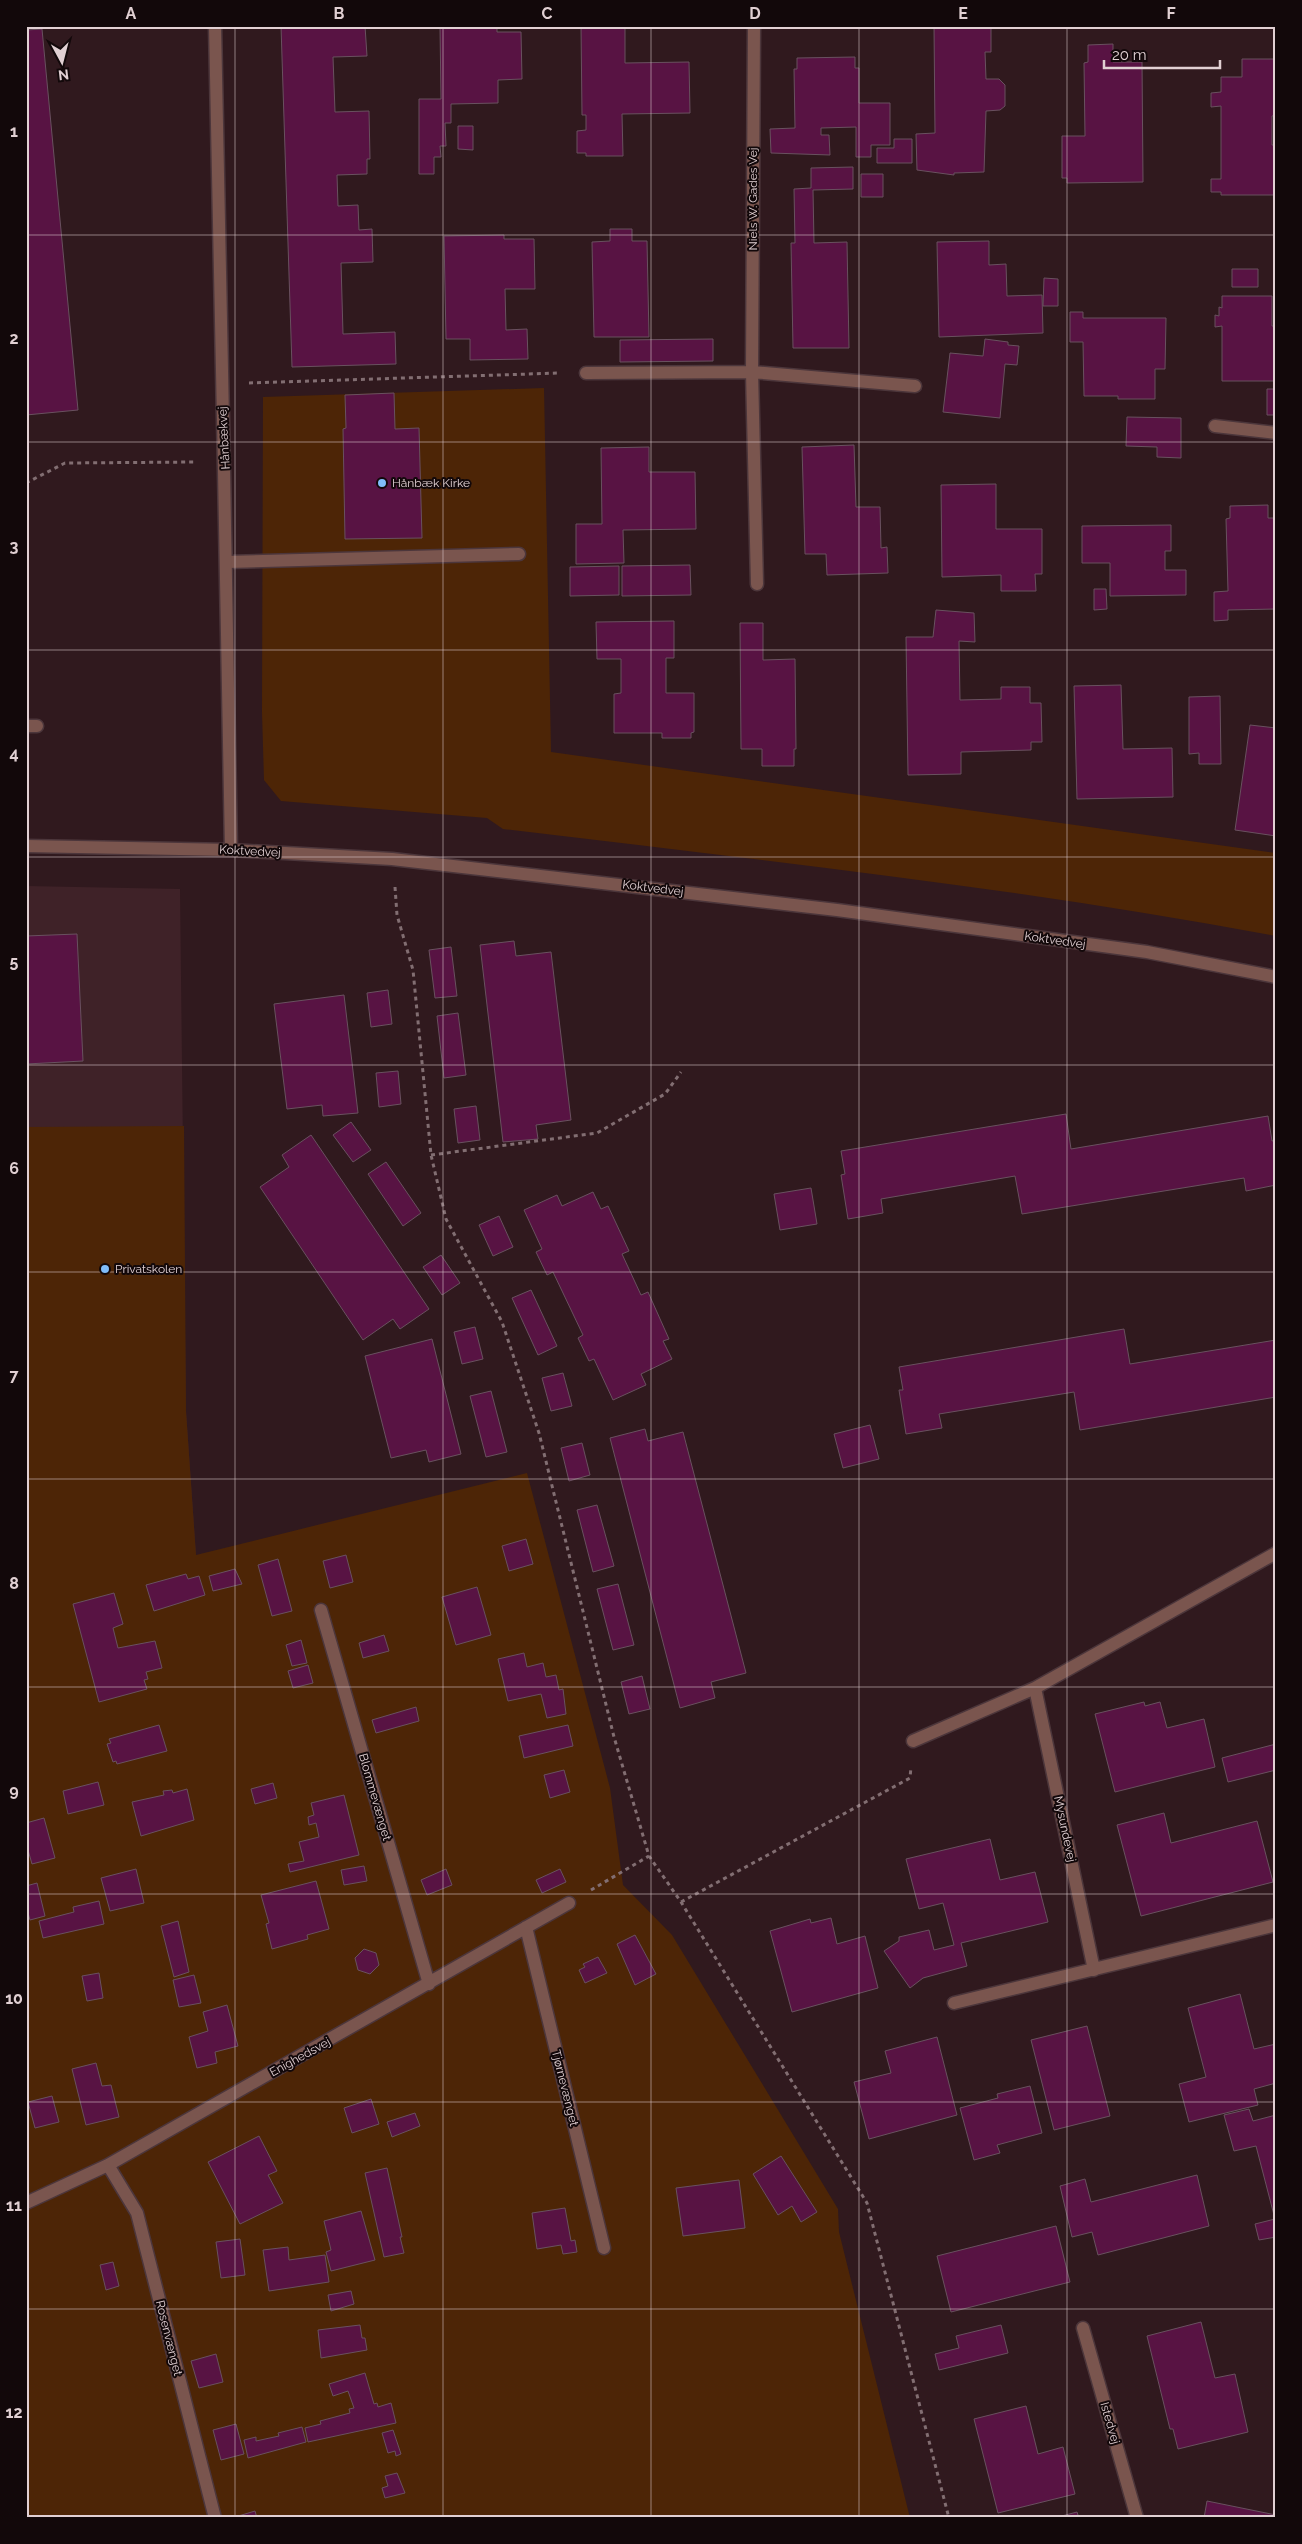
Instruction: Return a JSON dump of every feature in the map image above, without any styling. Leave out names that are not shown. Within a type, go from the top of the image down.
[{"type":"street","name":"Hånbækvej","points":[[215,26],[221,384],[227,562],[231,850]]},
{"type":"street","name":"Niels W. Gades Vej","points":[[754,26],[752,372],[757,584]]},
{"type":"street","points":[[586,372],[752,372],[915,386]]},
{"type":"street","points":[[1215,426],[1276,433]]},
{"type":"street","points":[[227,562],[519,554]]},
{"type":"street","name":"Koktvedvej","points":[[26,846],[231,850],[392,859],[846,912],[1147,952],[1276,977]]},
{"type":"street","points":[[913,1741],[1035,1688],[1276,1553]]},
{"type":"street","name":"Blommevænget","points":[[321,1610],[429,1984]]},
{"type":"street","name":"Mysundevej","points":[[1035,1688],[1094,1970]]},
{"type":"street","name":"Enighedsvej","points":[[26,2203],[108,2165],[569,1903]]},
{"type":"street","points":[[954,2002],[1276,1925]]},
{"type":"street","name":"Tjørnevænget","points":[[526,1928],[604,2248]]},
{"type":"street","name":"Rosenvænget","points":[[108,2165],[137,2213],[215,2518]]},
{"type":"street","name":"Istedvej","points":[[1083,2328],[1137,2518]]},
{"type":"path","points":[[221,384],[586,372]]},
{"type":"path","points":[[26,483],[65,463],[225,461]]},
{"type":"path","points":[[392,859],[398,915],[413,970],[431,1155],[446,1219],[502,1322],[539,1433],[614,1737],[649,1856],[681,1902],[867,2203],[949,2518]]},
{"type":"path","points":[[431,1155],[597,1133],[666,1094],[681,1072]]},
{"type":"path","points":[[681,1902],[910,1778],[913,1741]]},
{"type":"path","points":[[569,1903],[649,1856]]},
{"type":"shaded area","points":[[544,388],[551,752],[1276,853],[1276,936],[1084,903],[987,889],[503,829],[487,818],[281,801],[264,780],[262,712],[263,397]]},
{"type":"shaded area","name":"Privatskolen","points":[[26,886],[180,889],[186,1411],[196,1555],[26,1605]]},
{"type":"shaded area","points":[[184,1126],[186,1411],[196,1555],[527,1473],[610,1788],[623,1885],[672,1935],[838,2209],[839,2232],[910,2518],[26,2518],[26,1127]]},
{"type":"building","points":[[281,26],[365,26],[367,56],[333,57],[335,112],[369,111],[370,159],[367,159],[367,174],[337,175],[338,206],[358,205],[359,230],[372,229],[373,262],[341,263],[343,334],[395,332],[396,364],[292,367]]},
{"type":"building","points":[[440,26],[497,26],[497,32],[521,32],[522,79],[498,80],[498,103],[451,104],[451,123],[445,123],[446,146],[440,146],[441,157],[434,157],[434,174],[419,174],[419,99],[441,99]]},
{"type":"building","points":[[581,26],[625,26],[625,63],[689,62],[690,113],[622,114],[623,156],[586,156],[586,153],[577,153],[577,131],[586,130],[586,115],[582,115]]},
{"type":"building","points":[[934,26],[991,26],[991,52],[985,52],[986,79],[999,79],[1005,85],[1005,106],[1000,110],[986,111],[984,172],[954,173],[954,175],[917,170],[916,134],[935,133]]},
{"type":"building","points":[[42,29],[78,410],[26,415],[26,30]]},
{"type":"building","points":[[1113,44],[1113,62],[1142,62],[1143,182],[1067,183],[1067,178],[1062,178],[1062,136],[1085,136],[1084,63],[1088,62],[1088,45]]},
{"type":"building","points":[[855,57],[855,68],[859,68],[859,103],[890,103],[890,145],[871,145],[871,157],[856,157],[856,127],[821,128],[821,135],[829,135],[830,155],[771,153],[770,129],[795,128],[794,69],[797,69],[797,58]]},
{"type":"building","points":[[1242,59],[1276,59],[1276,115],[1272,116],[1272,145],[1276,145],[1276,195],[1221,195],[1221,192],[1211,192],[1211,179],[1221,179],[1221,106],[1211,107],[1211,93],[1221,92],[1221,77],[1242,77]]},
{"type":"building","points":[[458,126],[473,126],[473,150],[458,149]]},
{"type":"building","points":[[894,139],[912,139],[912,163],[877,163],[877,148],[894,148]]},
{"type":"building","points":[[853,167],[853,189],[813,190],[814,243],[847,242],[849,348],[793,348],[791,243],[795,243],[794,189],[811,188],[811,168]]},
{"type":"building","points":[[861,174],[883,174],[883,197],[861,197]]},
{"type":"building","points":[[610,229],[632,229],[632,241],[647,241],[649,337],[594,337],[592,242],[610,241]]},
{"type":"building","points":[[504,235],[504,239],[534,239],[535,289],[505,289],[506,330],[527,329],[528,359],[470,360],[470,339],[446,339],[444,236]]},
{"type":"building","points":[[989,241],[989,265],[1006,264],[1007,296],[1042,295],[1043,333],[939,337],[937,242]]},
{"type":"building","points":[[1232,269],[1258,269],[1258,287],[1232,287]]},
{"type":"building","points":[[1044,278],[1058,279],[1058,306],[1043,306]]},
{"type":"building","points":[[1222,296],[1272,296],[1272,326],[1276,326],[1276,381],[1222,381],[1222,326],[1215,327],[1215,315],[1219,316],[1219,307],[1222,308]]},
{"type":"building","points":[[1070,312],[1083,312],[1083,318],[1166,318],[1165,369],[1155,369],[1155,399],[1118,399],[1118,396],[1084,396],[1083,342],[1070,342]]},
{"type":"building","points":[[713,339],[713,361],[620,362],[620,340]]},
{"type":"building","points":[[985,339],[1008,342],[1008,345],[1019,346],[1017,365],[1005,364],[1000,418],[943,412],[950,353],[983,356]]},
{"type":"building","points":[[1267,389],[1276,389],[1276,415],[1267,415]]},
{"type":"building","name":"Hånbæk Kirke","points":[[394,393],[395,429],[419,428],[422,538],[345,539],[343,429],[346,428],[345,395]]},
{"type":"building","points":[[1127,417],[1181,418],[1181,458],[1157,457],[1157,447],[1126,446]]},
{"type":"building","points":[[854,445],[856,507],[880,507],[881,548],[887,547],[888,573],[827,575],[826,554],[805,554],[802,447]]},
{"type":"building","points":[[649,447],[649,472],[695,472],[696,529],[623,530],[624,563],[576,564],[576,524],[602,524],[601,448]]},
{"type":"building","points":[[996,484],[996,529],[1042,529],[1042,574],[1035,574],[1036,591],[1001,591],[1001,575],[942,577],[941,485]]},
{"type":"building","points":[[1268,505],[1268,518],[1276,518],[1276,609],[1228,610],[1228,620],[1214,621],[1214,592],[1228,591],[1226,519],[1230,518],[1230,506]]},
{"type":"building","points":[[1171,525],[1171,551],[1165,551],[1165,570],[1186,570],[1186,595],[1110,596],[1110,563],[1082,563],[1082,526]]},
{"type":"building","points":[[690,565],[691,595],[622,596],[622,566]]},
{"type":"building","points":[[619,566],[619,595],[570,596],[570,567]]},
{"type":"building","points":[[1094,589],[1106,589],[1107,609],[1094,610]]},
{"type":"building","points":[[936,610],[974,613],[975,642],[959,641],[960,700],[1001,699],[1001,687],[1030,687],[1030,703],[1041,703],[1042,742],[1031,742],[1031,750],[961,752],[961,774],[908,775],[906,637],[933,637]]},
{"type":"building","points":[[674,621],[674,658],[666,658],[666,693],[694,693],[694,732],[691,733],[691,738],[662,738],[662,733],[614,733],[614,694],[621,693],[621,659],[597,659],[596,622]]},
{"type":"building","points":[[740,623],[763,623],[763,660],[795,659],[796,749],[794,749],[794,766],[762,766],[762,749],[741,749]]},
{"type":"building","points":[[1121,685],[1123,749],[1172,748],[1173,797],[1077,799],[1074,686]]},
{"type":"building","points":[[1220,696],[1221,764],[1199,764],[1199,753],[1189,754],[1189,697]]},
{"type":"building","points":[[1250,725],[1276,728],[1276,836],[1235,830]]},
{"type":"building","points":[[77,934],[83,1061],[26,1064],[26,936]]},
{"type":"building","points":[[514,941],[516,956],[551,952],[571,1120],[536,1125],[538,1139],[503,1142],[480,945]]},
{"type":"building","points":[[451,947],[457,996],[435,998],[429,950]]},
{"type":"building","points":[[388,990],[392,1024],[371,1027],[367,993]]},
{"type":"building","points":[[344,995],[358,1113],[323,1116],[322,1105],[287,1109],[274,1004]]},
{"type":"building","points":[[458,1013],[466,1075],[444,1078],[437,1016]]},
{"type":"building","points":[[398,1071],[401,1104],[379,1107],[376,1073]]},
{"type":"building","points":[[476,1106],[480,1140],[458,1143],[454,1109]]},
{"type":"building","points":[[1066,1114],[1071,1149],[1268,1116],[1272,1141],[1276,1140],[1276,1185],[1246,1191],[1244,1178],[1022,1214],[1015,1176],[881,1199],[883,1213],[848,1219],[841,1175],[845,1174],[841,1151]]},
{"type":"building","points":[[351,1122],[371,1150],[353,1162],[333,1135]]},
{"type":"building","points":[[311,1135],[429,1309],[400,1329],[393,1319],[363,1340],[260,1187],[289,1167],[282,1155]]},
{"type":"building","points":[[386,1162],[421,1213],[403,1226],[368,1174]]},
{"type":"building","points":[[811,1188],[817,1224],[780,1230],[774,1194]]},
{"type":"building","points":[[593,1192],[601,1209],[608,1206],[629,1251],[622,1254],[641,1295],[648,1292],[669,1339],[663,1341],[672,1359],[641,1374],[646,1385],[613,1400],[594,1359],[589,1361],[578,1338],[583,1335],[553,1272],[547,1275],[536,1252],[542,1249],[524,1210],[557,1195],[562,1206]]},
{"type":"building","points":[[499,1216],[513,1247],[493,1256],[479,1225]]},
{"type":"building","points":[[441,1255],[460,1283],[442,1295],[423,1267]]},
{"type":"building","points":[[531,1290],[557,1346],[538,1355],[512,1298]]},
{"type":"building","points":[[475,1327],[483,1359],[462,1364],[454,1332]]},
{"type":"building","points":[[1124,1329],[1130,1364],[1276,1340],[1276,1397],[1080,1430],[1074,1392],[939,1414],[942,1428],[906,1434],[899,1390],[903,1390],[899,1367]]},
{"type":"building","points":[[432,1339],[461,1454],[429,1462],[426,1450],[391,1458],[365,1356]]},
{"type":"building","points":[[563,1373],[572,1406],[551,1411],[542,1378]]},
{"type":"building","points":[[491,1391],[507,1452],[486,1457],[470,1396]]},
{"type":"building","points":[[870,1425],[879,1459],[843,1468],[834,1434]]},
{"type":"building","points":[[645,1429],[648,1441],[683,1432],[746,1673],[711,1682],[715,1698],[680,1708],[610,1438]]},
{"type":"building","points":[[582,1443],[590,1475],[569,1481],[561,1448]]},
{"type":"building","points":[[597,1505],[614,1566],[593,1572],[577,1510]]},
{"type":"building","points":[[526,1539],[533,1564],[509,1571],[502,1546]]},
{"type":"building","points":[[346,1555],[353,1582],[330,1588],[323,1561]]},
{"type":"building","points":[[278,1559],[292,1611],[272,1616],[258,1565]]},
{"type":"building","points":[[235,1569],[242,1584],[213,1591],[209,1576]]},
{"type":"building","points":[[186,1574],[188,1579],[199,1576],[205,1595],[154,1611],[146,1585]]},
{"type":"building","points":[[618,1584],[634,1645],[613,1650],[597,1589]]},
{"type":"building","points":[[477,1587],[491,1635],[456,1645],[442,1597]]},
{"type":"building","points":[[114,1593],[123,1624],[113,1628],[118,1648],[155,1641],[162,1668],[146,1672],[148,1679],[144,1680],[147,1689],[99,1702],[73,1604]]},
{"type":"building","points":[[384,1635],[389,1651],[363,1658],[359,1643]]},
{"type":"building","points":[[301,1640],[307,1663],[292,1666],[286,1645]]},
{"type":"building","points":[[524,1653],[527,1667],[543,1663],[546,1677],[556,1675],[559,1690],[563,1689],[566,1714],[547,1718],[541,1694],[508,1701],[498,1659]]},
{"type":"building","points":[[308,1665],[313,1683],[293,1688],[288,1671]]},
{"type":"building","points":[[642,1676],[650,1709],[629,1714],[621,1682]]},
{"type":"building","points":[[1144,1702],[1145,1706],[1160,1702],[1167,1728],[1204,1719],[1215,1767],[1115,1792],[1095,1714]]},
{"type":"building","points":[[416,1707],[419,1721],[376,1733],[372,1720]]},
{"type":"building","points":[[159,1725],[167,1751],[117,1764],[116,1761],[113,1762],[107,1744],[111,1743],[109,1739]]},
{"type":"building","points":[[568,1725],[573,1746],[524,1758],[519,1736]]},
{"type":"building","points":[[1276,1744],[1276,1770],[1228,1782],[1222,1758]]},
{"type":"building","points":[[564,1770],[570,1792],[550,1798],[544,1775]]},
{"type":"building","points":[[98,1782],[104,1805],[68,1814],[63,1791]]},
{"type":"building","points":[[273,1783],[277,1798],[255,1804],[251,1789]]},
{"type":"building","points":[[187,1789],[194,1820],[141,1836],[132,1802],[164,1795],[163,1791],[172,1790],[173,1793]]},
{"type":"building","points":[[344,1795],[359,1855],[290,1872],[288,1864],[304,1861],[299,1842],[319,1837],[316,1823],[309,1825],[308,1817],[314,1815],[311,1803]]},
{"type":"building","points":[[1164,1813],[1171,1843],[1257,1821],[1273,1882],[1141,1916],[1117,1825]]},
{"type":"building","points":[[44,1818],[55,1858],[32,1864],[26,1843],[26,1823]]},
{"type":"building","points":[[990,1839],[1000,1880],[1035,1872],[1048,1922],[961,1943],[967,1966],[923,1978],[910,1988],[884,1951],[899,1941],[899,1937],[929,1930],[934,1950],[954,1945],[943,1903],[919,1909],[906,1859]]},
{"type":"building","points":[[364,1866],[367,1881],[344,1885],[341,1870]]},
{"type":"building","points":[[136,1869],[144,1903],[110,1911],[101,1878]]},
{"type":"building","points":[[446,1869],[452,1885],[427,1895],[421,1880]]},
{"type":"building","points":[[560,1869],[566,1882],[542,1893],[536,1880]]},
{"type":"building","points":[[316,1881],[329,1929],[307,1935],[308,1939],[272,1949],[266,1924],[269,1923],[261,1895]]},
{"type":"building","points":[[37,1883],[45,1916],[30,1920],[26,1906],[26,1886]]},
{"type":"building","points":[[99,1901],[104,1924],[43,1938],[39,1921],[74,1912],[73,1907]]},
{"type":"building","points":[[831,1918],[837,1944],[865,1936],[878,1988],[792,2012],[770,1931],[810,1919],[811,1923]]},
{"type":"building","points":[[178,1921],[189,1972],[174,1977],[161,1926]]},
{"type":"building","points":[[635,1935],[656,1974],[635,1985],[617,1944]]},
{"type":"building","points":[[364,1949],[376,1953],[379,1965],[370,1974],[358,1970],[355,1958]]},
{"type":"building","points":[[598,1957],[607,1973],[585,1983],[579,1970],[585,1967],[583,1964]]},
{"type":"building","points":[[99,1973],[103,1998],[87,2001],[82,1976]]},
{"type":"building","points":[[194,1975],[201,2003],[179,2007],[173,1980]]},
{"type":"building","points":[[1240,1994],[1254,2049],[1276,2044],[1276,2083],[1254,2089],[1258,2105],[1189,2122],[1179,2084],[1206,2077],[1188,2008]]},
{"type":"building","points":[[227,2005],[238,2046],[215,2052],[217,2063],[197,2068],[189,2037],[208,2031],[203,2012]]},
{"type":"building","points":[[1087,2026],[1110,2116],[1054,2130],[1031,2040]]},
{"type":"building","points":[[937,2037],[957,2115],[869,2139],[854,2082],[891,2073],[885,2051]]},
{"type":"building","points":[[96,2063],[102,2086],[111,2085],[119,2117],[86,2125],[72,2069]]},
{"type":"building","points":[[1030,2086],[1042,2133],[997,2145],[1000,2153],[974,2160],[960,2108],[998,2098],[997,2094]]},
{"type":"building","points":[[52,2096],[59,2122],[35,2128],[28,2102]]},
{"type":"building","points":[[371,2099],[379,2124],[352,2133],[344,2108]]},
{"type":"building","points":[[1249,2109],[1253,2121],[1276,2115],[1276,2237],[1259,2240],[1255,2224],[1275,2219],[1256,2146],[1234,2151],[1224,2115]]},
{"type":"building","points":[[415,2113],[420,2126],[392,2137],[387,2122]]},
{"type":"building","points":[[259,2136],[277,2171],[268,2175],[283,2203],[240,2224],[208,2162]]},
{"type":"building","points":[[781,2156],[817,2212],[801,2222],[792,2206],[778,2215],[753,2174]]},
{"type":"building","points":[[387,2168],[404,2253],[384,2257],[365,2173]]},
{"type":"building","points":[[1197,2175],[1209,2226],[1098,2255],[1092,2232],[1072,2237],[1060,2186],[1085,2179],[1091,2202]]},
{"type":"building","points":[[739,2180],[745,2228],[683,2236],[676,2188]]},
{"type":"building","points":[[565,2208],[571,2241],[575,2240],[577,2252],[563,2254],[561,2245],[537,2249],[532,2213]]},
{"type":"building","points":[[361,2211],[375,2260],[331,2271],[326,2252],[331,2250],[324,2221]]},
{"type":"building","points":[[1056,2226],[1070,2282],[951,2312],[937,2256]]},
{"type":"building","points":[[240,2239],[245,2275],[221,2278],[216,2242]]},
{"type":"building","points":[[288,2247],[289,2260],[325,2255],[329,2282],[269,2291],[263,2250]]},
{"type":"building","points":[[113,2262],[119,2286],[106,2290],[100,2265]]},
{"type":"building","points":[[351,2291],[354,2304],[331,2311],[328,2295]]},
{"type":"building","points":[[1201,2322],[1215,2378],[1235,2374],[1248,2432],[1178,2449],[1173,2429],[1170,2429],[1147,2336]]},
{"type":"building","points":[[360,2325],[362,2338],[365,2338],[367,2350],[321,2358],[318,2330]]},
{"type":"building","points":[[1001,2325],[1008,2353],[939,2370],[935,2354],[959,2348],[956,2336]]},
{"type":"building","points":[[216,2354],[223,2382],[199,2388],[191,2361]]},
{"type":"building","points":[[365,2373],[374,2404],[377,2403],[378,2407],[391,2403],[396,2423],[308,2442],[305,2428],[321,2424],[320,2421],[350,2413],[349,2409],[354,2408],[348,2391],[333,2396],[329,2384]]},
{"type":"building","points":[[1026,2406],[1038,2454],[1063,2447],[1075,2494],[998,2513],[974,2419]]},
{"type":"building","points":[[236,2424],[244,2454],[221,2460],[213,2430]]},
{"type":"building","points":[[302,2427],[306,2442],[248,2458],[244,2440],[256,2437],[256,2441],[279,2436],[278,2433]]},
{"type":"building","points":[[393,2430],[401,2454],[396,2456],[395,2451],[388,2453],[382,2433]]},
{"type":"building","points":[[397,2473],[405,2493],[385,2498],[382,2488],[388,2486],[385,2476]]},
{"type":"building","points":[[1207,2501],[1276,2515],[1276,2518],[1204,2518]]},
{"type":"building","points":[[255,2511],[257,2518],[235,2517]]},
{"type":"building","points":[[1077,2512],[1079,2518],[1054,2518]]},
{"type":"place","name":"Hånbæk Kirke","points":[[382,483]]},
{"type":"place","name":"Privatskolen","points":[[105,1269]]}]
